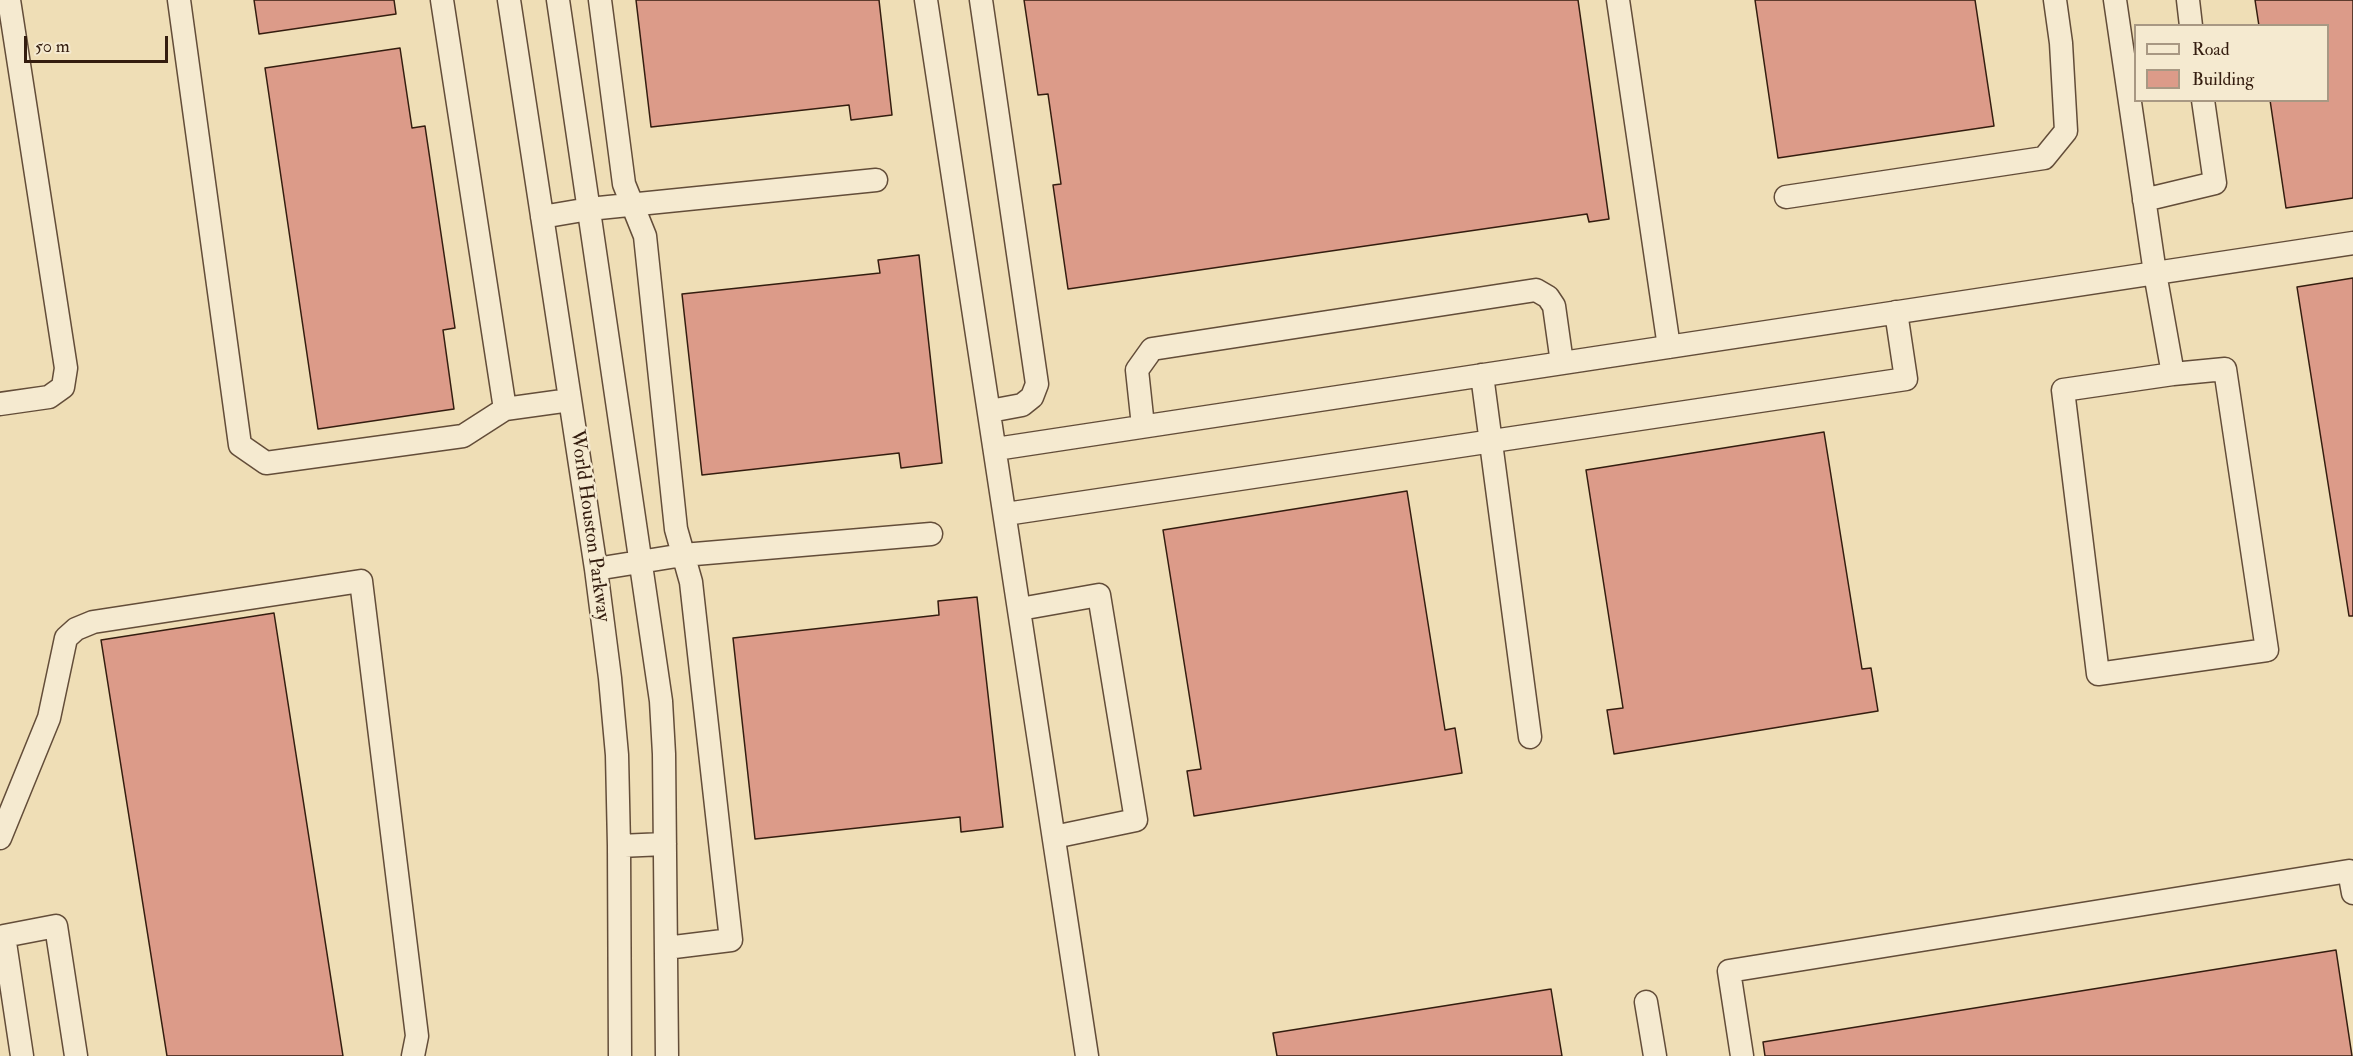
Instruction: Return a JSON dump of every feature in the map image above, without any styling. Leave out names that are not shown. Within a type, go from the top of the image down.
[{"type":"street","points":[[0,404],[49,397],[63,387],[66,368],[9,0]]},
{"type":"street","points":[[179,0],[240,445],[266,463],[463,436],[505,409],[570,400]]},
{"type":"street","points":[[442,0],[505,409]]},
{"type":"street","name":"World Houston Parkway","points":[[508,0],[596,569],[615,733],[620,846],[620,1056]]},
{"type":"street","points":[[558,0],[661,701],[664,754],[667,1056]]},
{"type":"street","points":[[600,0],[624,184],[645,236],[676,529],[691,582],[731,940],[666,948]]},
{"type":"street","points":[[927,0],[1087,1056]]},
{"type":"street","points":[[981,0],[1037,384],[1032,397],[1022,405],[990,411]]},
{"type":"street","points":[[1618,0],[1669,347]]},
{"type":"street","points":[[1786,197],[2044,158],[2066,131],[2061,43],[2055,0]]},
{"type":"street","points":[[2115,0],[2172,374]]},
{"type":"street","points":[[2188,0],[2192,24]]},
{"type":"street","points":[[2144,200],[2215,183],[2203,102]]},
{"type":"street","points":[[542,217],[589,209],[876,180]]},
{"type":"street","points":[[996,449],[2353,243]]},
{"type":"street","points":[[1143,426],[1137,370],[1152,349],[1536,290],[1548,297],[1554,306],[1562,363]]},
{"type":"street","points":[[1006,514],[1906,379],[1896,312]]},
{"type":"street","points":[[2225,369],[2267,650],[2098,674],[2063,390],[2172,374],[2225,369]]},
{"type":"street","points":[[1482,375],[1530,737]]},
{"type":"street","points":[[596,569],[683,555],[931,534]]},
{"type":"street","points":[[0,838],[49,718],[66,638],[76,629],[93,622],[361,581],[417,1036],[413,1056]]},
{"type":"street","points":[[1020,609],[1099,595],[1136,820],[1054,837]]},
{"type":"street","points":[[620,846],[665,844]]},
{"type":"street","points":[[1742,1056],[1729,970],[2349,871],[2353,893]]},
{"type":"street","points":[[22,1056],[4,936],[56,926],[76,1056]]},
{"type":"street","points":[[1646,1002],[1655,1056]]},
{"type":"building","points":[[254,0],[394,0],[396,14],[259,34]]},
{"type":"building","points":[[636,0],[879,0],[892,115],[851,120],[849,105],[651,127]]},
{"type":"building","points":[[1024,0],[1578,0],[1609,219],[1589,222],[1587,214],[1068,289],[1053,185],[1061,184],[1048,94],[1038,95]]},
{"type":"building","points":[[1755,0],[1975,0],[1994,126],[1778,158]]},
{"type":"building","points":[[2255,0],[2353,0],[2353,198],[2286,208],[2270,102],[2329,102],[2329,24],[2259,24]]},
{"type":"building","points":[[400,48],[412,128],[425,126],[455,328],[443,330],[454,409],[318,429],[265,68]]},
{"type":"building","points":[[919,255],[942,463],[901,468],[899,453],[702,475],[682,294],[880,273],[878,260]]},
{"type":"building","points":[[2353,278],[2353,616],[2349,616],[2297,287]]},
{"type":"building","points":[[1824,432],[1862,669],[1871,668],[1878,711],[1614,754],[1607,710],[1623,708],[1586,470]]},
{"type":"building","points":[[1407,491],[1445,730],[1455,728],[1462,773],[1194,816],[1187,771],[1201,769],[1163,530]]},
{"type":"building","points":[[977,597],[1003,827],[961,832],[960,817],[755,839],[733,638],[939,615],[938,601]]},
{"type":"building","points":[[274,613],[343,1056],[167,1056],[101,640]]},
{"type":"building","points":[[2336,950],[2352,1056],[1765,1056],[1763,1042]]},
{"type":"building","points":[[1551,989],[1562,1056],[1277,1056],[1273,1033]]}]
